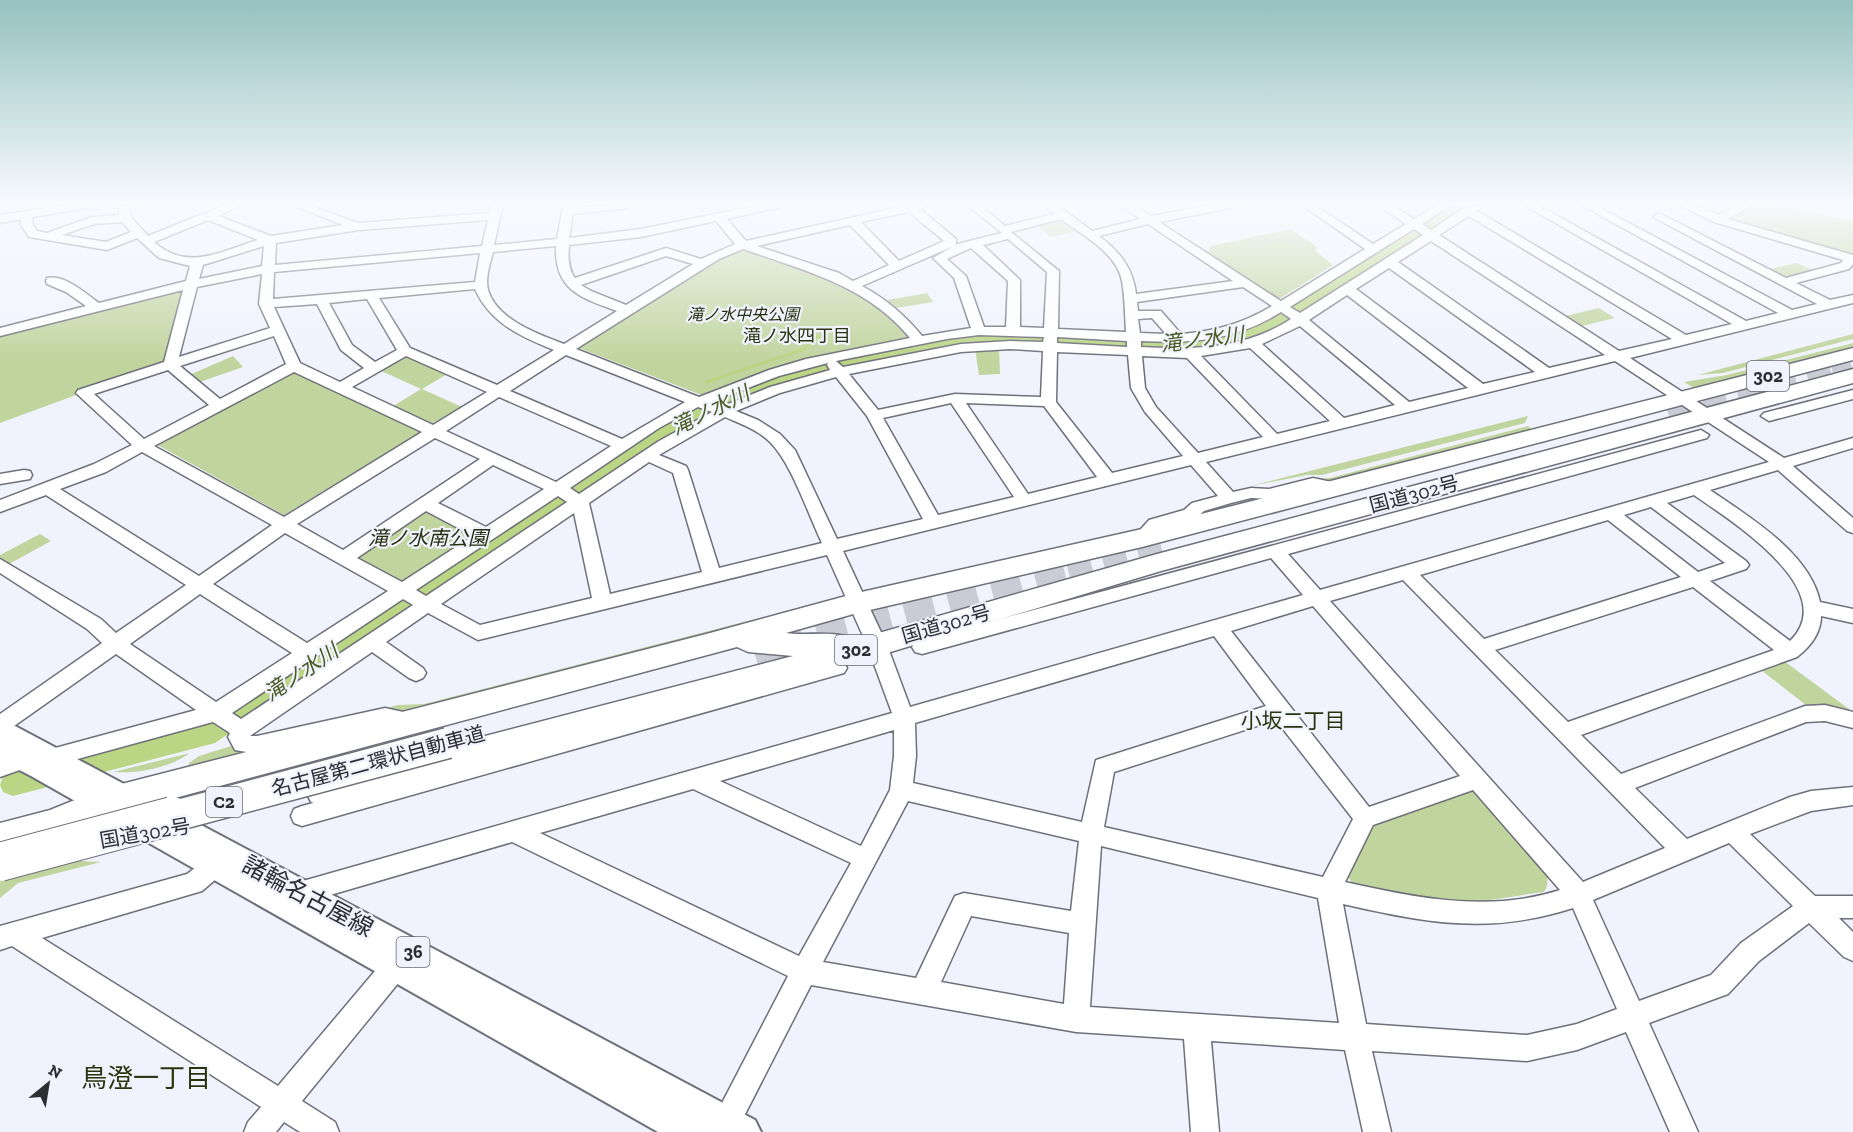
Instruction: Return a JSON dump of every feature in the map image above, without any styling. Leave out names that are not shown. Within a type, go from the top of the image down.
[{"type":"highway","name":"国道302号","points":[[0,840],[55,824],[114,800],[710,644],[857,603],[1142,538],[1853,354]]},
{"type":"highway","name":"国道302号","points":[[761,668],[877,645],[1157,563],[1650,430],[1704,425],[1768,408],[1804,389],[1853,376]]},
{"type":"highway","points":[[1683,398],[1706,400],[1724,398],[1768,408]]},
{"type":"highway","points":[[1611,417],[1670,416],[1693,412],[1704,425]]},
{"type":"highway","points":[[857,603],[873,608],[922,602],[975,611],[997,609]]},
{"type":"highway","points":[[710,644],[758,640],[812,648],[851,640],[877,645]]},
{"type":"highway","name":"名古屋第二環状自動車道","points":[[0,864],[450,751],[761,668]]},
{"type":"highway","name":"国道302号","points":[[0,864],[118,834],[167,830],[450,751]]},
{"type":"highway","name":"名古屋第二環状自動車道","points":[[0,840],[450,751]]},
{"type":"main road","name":"諸輪名古屋線","points":[[0,727],[40,765],[114,800],[289,897],[730,1129]]},
{"type":"main road","name":"諸輪名古屋線","points":[[167,830],[215,866],[289,897],[395,968],[693,1132]]},
{"type":"street","points":[[165,258],[182,263],[197,263],[213,258]]},
{"type":"street","points":[[269,258],[266,304],[294,366],[568,495],[603,602]]},
{"type":"street","points":[[0,332],[191,284],[268,269],[390,258]]},
{"type":"street","points":[[484,258],[481,285],[488,302],[501,318],[535,338],[711,406],[767,431],[789,453],[877,645],[904,718],[905,756],[901,790],[894,807],[804,971],[730,1129]]},
{"type":"street","points":[[561,258],[563,272],[571,284],[585,294],[627,310]]},
{"type":"street","points":[[571,284],[649,258]]},
{"type":"street","points":[[685,258],[701,263]]},
{"type":"street","points":[[0,727],[285,525],[701,263],[713,258]]},
{"type":"street","points":[[782,258],[825,272],[854,285],[887,306],[919,341]]},
{"type":"street","points":[[889,258],[897,266]]},
{"type":"street","points":[[854,285],[916,258]]},
{"type":"street","points":[[939,258],[960,276],[979,332]]},
{"type":"street","points":[[989,258],[1014,280],[1013,331]]},
{"type":"street","points":[[1037,258],[1053,271],[1048,402],[1108,480]]},
{"type":"street","points":[[1115,258],[1120,262],[1128,279],[1136,378],[1144,400],[1229,498]]},
{"type":"street","points":[[1207,258],[1290,313],[1407,408]]},
{"type":"street","points":[[227,721],[306,652],[414,597],[568,495],[623,445],[654,425],[711,406],[774,390],[834,365],[919,341],[979,332],[1013,331],[1050,340],[1133,345],[1191,354],[1253,343],[1271,336],[1290,313],[1361,258]]},
{"type":"street","points":[[1133,345],[1209,336],[1290,313],[1346,288],[1391,258]]},
{"type":"street","points":[[1466,258],[1683,398],[1704,425],[1781,463],[1853,527]]},
{"type":"street","points":[[1554,258],[1686,341]]},
{"type":"street","points":[[1624,258],[1745,326]]},
{"type":"street","points":[[1686,258],[1790,314]]},
{"type":"street","points":[[1733,258],[1829,305]]},
{"type":"street","points":[[1784,282],[1845,266],[1852,259]]},
{"type":"street","points":[[1388,261],[1548,374]]},
{"type":"street","points":[[170,365],[197,263]]},
{"type":"street","points":[[52,281],[71,289],[97,308]]},
{"type":"street","points":[[1130,299],[1245,283]]},
{"type":"street","points":[[266,304],[481,285]]},
{"type":"street","points":[[1346,288],[1481,390]]},
{"type":"street","points":[[370,295],[405,351],[623,445]]},
{"type":"street","points":[[321,299],[346,347],[374,369]]},
{"type":"street","points":[[278,330],[83,393],[143,446],[478,633],[1853,299]]},
{"type":"street","points":[[1131,315],[1156,314],[1177,339]]},
{"type":"street","points":[[40,765],[227,721],[372,642],[414,597],[486,535],[648,456],[679,436],[711,406],[774,373],[969,347],[1050,340]]},
{"type":"street","points":[[1253,343],[1342,424]]},
{"type":"street","points":[[339,388],[405,351]]},
{"type":"street","points":[[1191,354],[1275,440]]},
{"type":"street","points":[[170,365],[219,406]]},
{"type":"street","points":[[834,365],[874,416],[934,523]]},
{"type":"street","points":[[0,506],[100,468],[294,366]]},
{"type":"street","points":[[1804,389],[1828,392],[1853,386]]},
{"type":"street","points":[[1768,408],[1853,394]]},
{"type":"street","points":[[874,416],[955,399],[1048,402]]},
{"type":"street","points":[[955,399],[1024,500]]},
{"type":"street","points":[[922,646],[1614,458],[1704,425]]},
{"type":"street","points":[[1614,458],[1618,450],[1645,441],[1650,430]]},
{"type":"street","points":[[289,897],[1853,443]]},
{"type":"street","points":[[648,456],[680,470],[712,576]]},
{"type":"street","points":[[344,558],[492,458]]},
{"type":"street","points":[[0,479],[24,475]]},
{"type":"street","points":[[1142,538],[1155,524],[1190,514],[1198,507],[1229,498],[1251,493],[1269,494],[1313,483],[1335,488]]},
{"type":"street","points":[[47,488],[306,652]]},
{"type":"street","points":[[1565,732],[1790,652],[1804,639],[1811,626],[1813,607],[1797,572],[1781,553],[1695,488]]},
{"type":"street","points":[[1482,647],[1740,565],[1653,501]]},
{"type":"street","points":[[425,503],[486,535]]},
{"type":"street","points":[[1610,513],[1790,652]]},
{"type":"street","points":[[1275,551],[1580,895],[1684,1132]]},
{"type":"street","points":[[1157,563],[1176,568],[1217,557],[1236,561]]},
{"type":"street","points":[[0,565],[94,624],[116,644],[227,721],[241,742],[247,746],[385,716],[412,722]]},
{"type":"street","points":[[1406,572],[1683,851]]},
{"type":"street","points":[[1813,607],[1853,616]]},
{"type":"street","points":[[1218,627],[1365,819]]},
{"type":"street","points":[[372,642],[416,673]]},
{"type":"street","points":[[761,668],[837,668]]},
{"type":"street","points":[[1076,1019],[1089,835],[1104,766],[1280,710]]},
{"type":"street","points":[[1618,785],[1805,714],[1825,713],[1853,720]]},
{"type":"street","points":[[302,816],[450,751]]},
{"type":"street","points":[[694,779],[865,859]]},
{"type":"street","points":[[1377,1132],[1355,1037],[1329,890],[1365,819],[1478,779]]},
{"type":"street","points":[[901,790],[1406,908],[1459,913],[1513,911],[1542,907],[1580,895],[1790,807],[1811,801],[1853,796]]},
{"type":"street","points":[[512,831],[804,971],[1076,1019],[1527,1048],[1577,1037],[1719,985],[1750,952],[1811,907],[1853,908]]},
{"type":"street","points":[[1733,832],[1853,949]]},
{"type":"street","points":[[7,936],[194,883],[215,866]]},
{"type":"street","points":[[923,992],[964,904],[1082,924]]},
{"type":"street","points":[[7,936],[325,1132]]},
{"type":"street","points":[[258,1132],[395,968]]},
{"type":"street","points":[[1196,1026],[1205,1132]]},
{"type":"green space","name":"滝ノ水中央公園","points":[[717,258],[772,258],[825,275],[871,298],[913,338],[860,350],[707,397],[579,348],[579,343],[705,263]]},
{"type":"green space","points":[[1217,258],[1324,258],[1333,265],[1281,298],[1276,298]]},
{"type":"green space","points":[[1796,263],[1816,271],[1786,279],[1766,270]]},
{"type":"green space","points":[[186,290],[166,362],[0,423],[0,337]]},
{"type":"green space","points":[[927,293],[933,302],[897,308],[887,300]]},
{"type":"green space","points":[[1599,308],[1615,318],[1582,326],[1565,316]]},
{"type":"green space","points":[[1853,334],[1853,339],[1723,373],[1698,375]]},
{"type":"green space","points":[[1853,343],[1853,349],[1697,390],[1684,382],[1727,375]]},
{"type":"green space","points":[[999,347],[1000,374],[979,375],[975,348]]},
{"type":"green space","points":[[409,355],[449,373],[422,389],[462,407],[429,425],[390,408],[421,389],[377,369],[401,356]]},
{"type":"green space","points":[[233,356],[243,367],[197,383],[187,376]]},
{"type":"green space","points":[[297,370],[421,429],[421,432],[284,515],[156,444]]},
{"type":"green space","points":[[1528,416],[1525,423],[1322,475],[1307,475],[1250,486]]},
{"type":"green space","points":[[1528,426],[1535,432],[1342,482],[1259,491],[1307,479],[1330,478]]},
{"type":"green space","name":"滝ノ水南公園","points":[[429,508],[478,538],[413,581],[403,581],[357,557]]},
{"type":"green space","points":[[40,534],[51,541],[9,564],[0,559],[0,555]]},
{"type":"green space","points":[[822,602],[823,607],[408,714],[328,724],[398,705],[424,704]]},
{"type":"green space","points":[[1784,661],[1853,712],[1811,709],[1761,670]]},
{"type":"green space","points":[[231,746],[238,751],[251,751],[187,779],[189,763],[199,756]]},
{"type":"green space","points":[[190,753],[173,763],[153,769],[113,772]]},
{"type":"green space","points":[[1468,789],[1476,792],[1548,874],[1544,892],[1472,901],[1420,897],[1352,883],[1346,873],[1370,822]]},
{"type":"green space","points":[[58,860],[101,862],[18,883],[0,898],[0,875]]},
{"type":"waterway","name":"滝ノ水川","points":[[13,784],[206,735],[659,435],[688,419],[746,393],[805,373],[899,352],[970,340],[1044,339],[1142,346],[1206,342],[1238,336],[1269,326],[1377,258]]},
{"type":"waterway","points":[[707,382],[804,349],[820,335]]},
{"type":"tunnel","points":[[1831,366],[1853,360]]},
{"type":"tunnel","points":[[1667,409],[1837,364]]},
{"type":"tunnel","points":[[1067,566],[1160,542]]},
{"type":"tunnel","points":[[773,643],[1072,565]]},
{"type":"tunnel","points":[[757,662],[799,650]]},
{"type":"district","name":"滝ノ水四丁目","points":[[797,336]]},
{"type":"district","name":"小坂二丁目","points":[[1293,720]]},
{"type":"district","name":"鳥澄一丁目","points":[[146,1078]]}]
